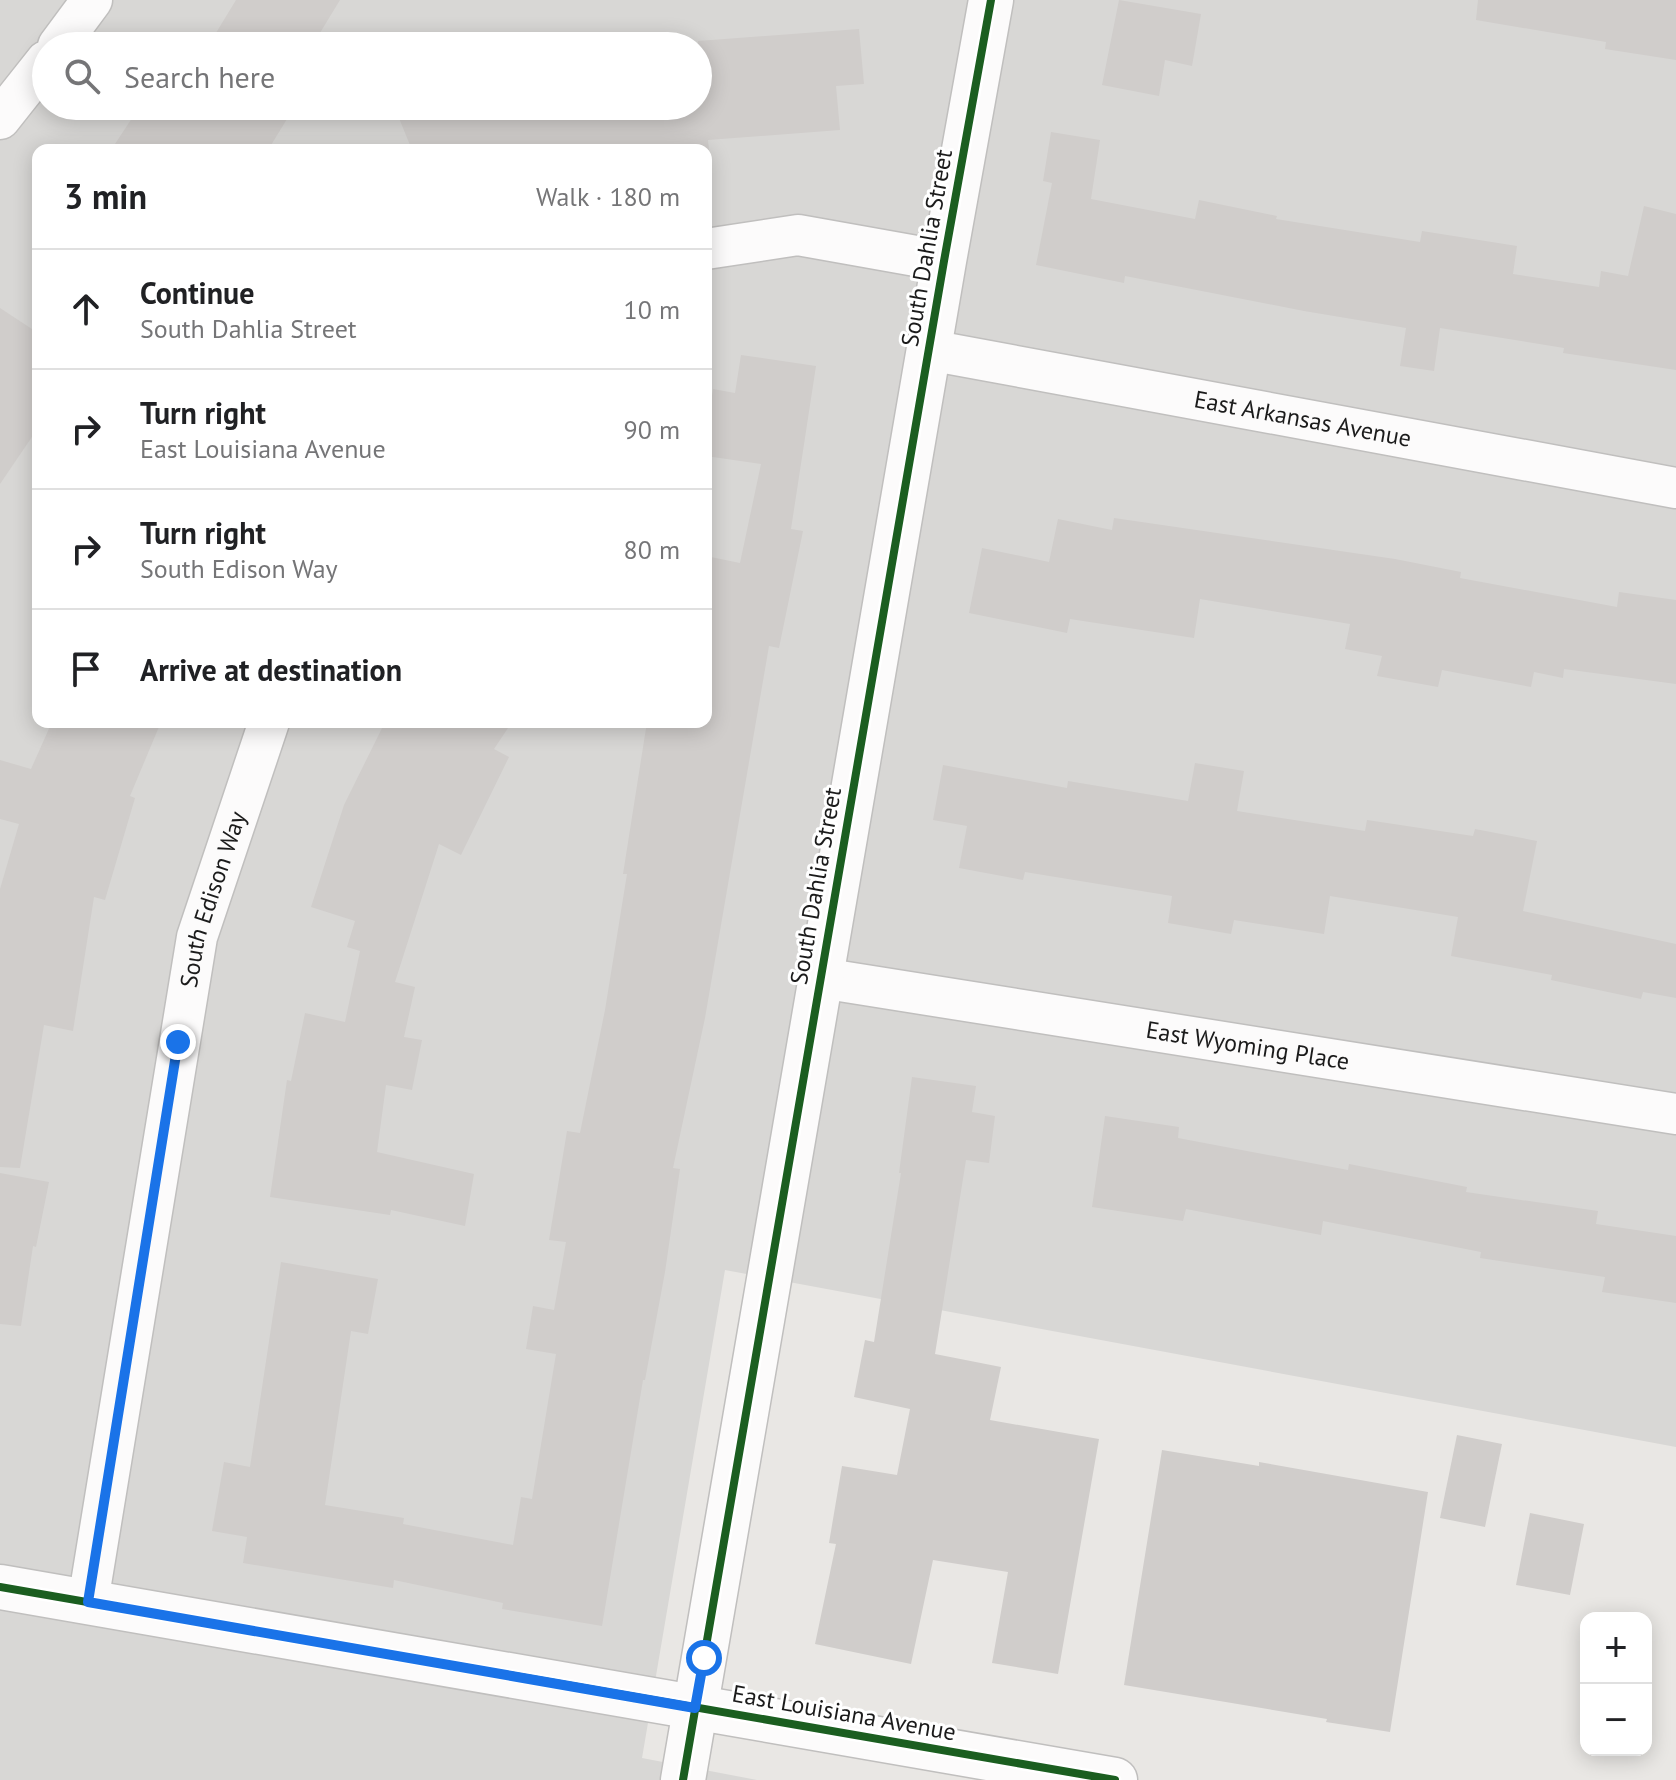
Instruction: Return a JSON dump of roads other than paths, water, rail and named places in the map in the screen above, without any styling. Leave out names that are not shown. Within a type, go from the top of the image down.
[{"type":"street","points":[[68,32],[92,0]]},
{"type":"street","name":"South Dahlia Street","points":[[683,1780],[991,0]]},
{"type":"street","points":[[0,119],[32,79]]},
{"type":"street","points":[[712,248],[798,235],[944,261]]},
{"type":"street","name":"East Arkansas Avenue","points":[[929,350],[1676,488]]},
{"type":"street","name":"South Edison Way","points":[[88,1602],[197,937],[267,728]]},
{"type":"street","name":"East Wyoming Place","points":[[821,978],[1676,1114]]},
{"type":"street","name":"East Louisiana Avenue","points":[[0,1587],[1115,1780]]}]
